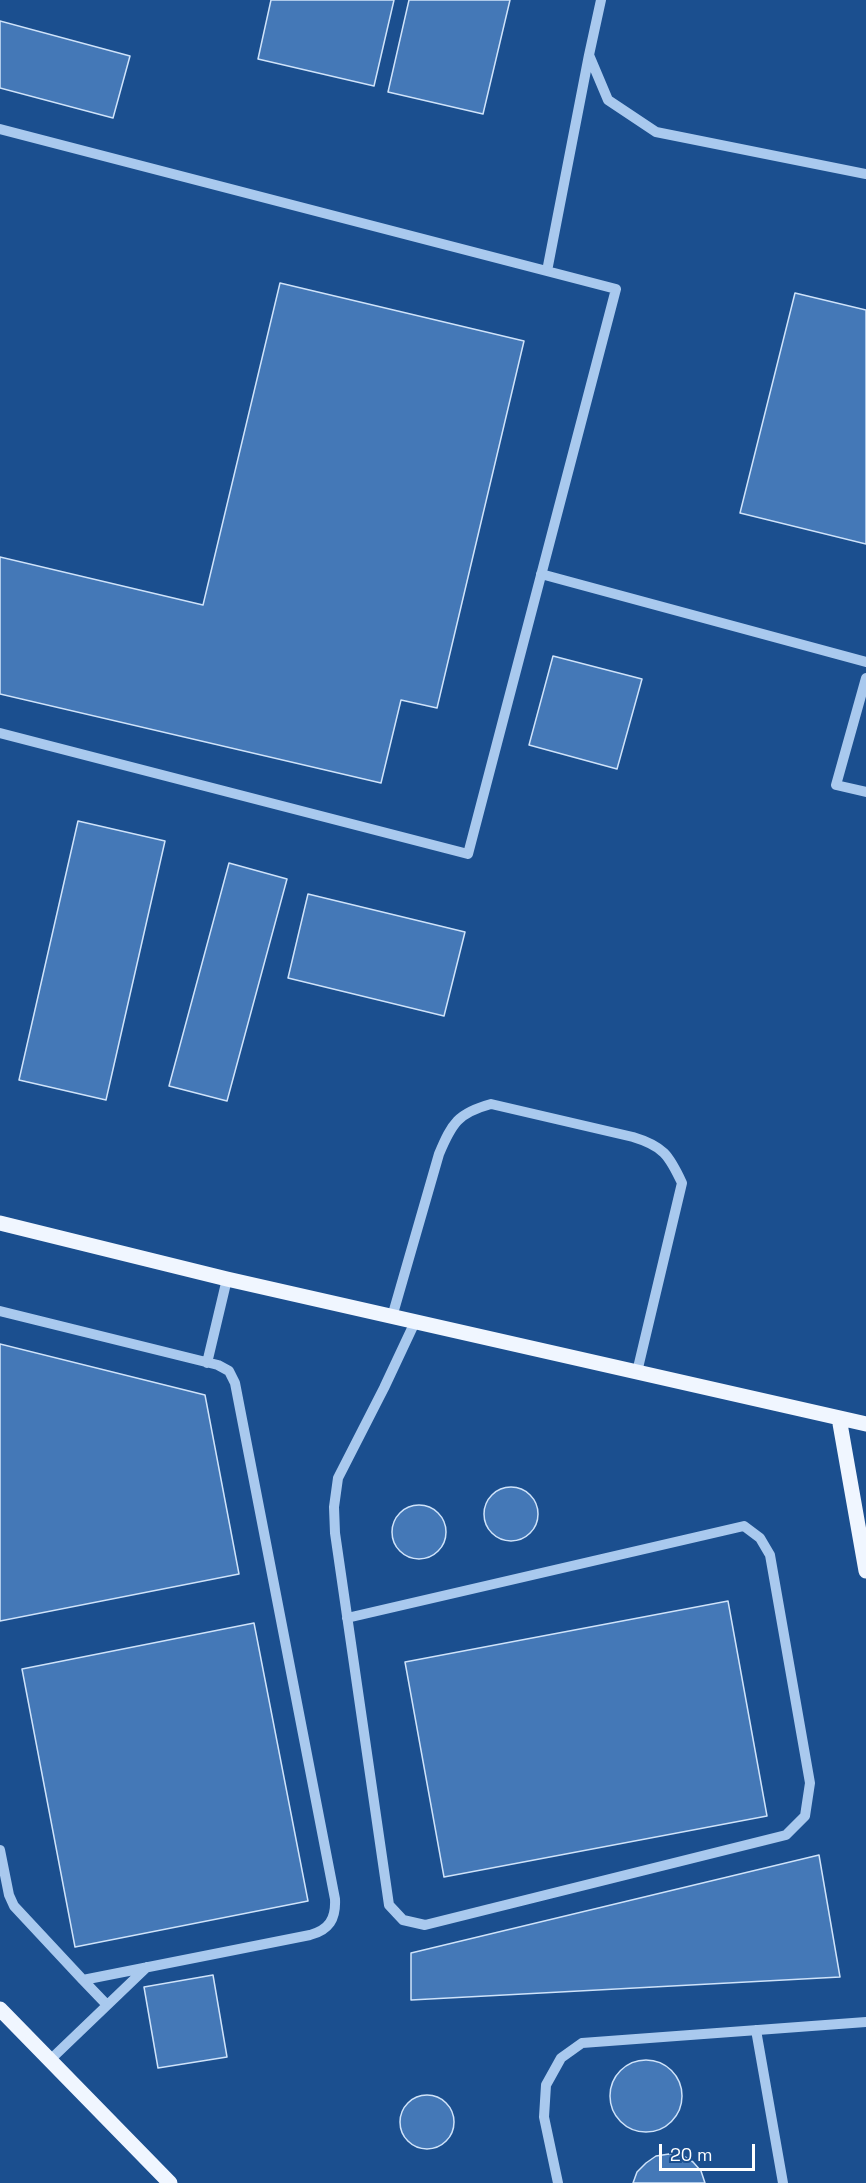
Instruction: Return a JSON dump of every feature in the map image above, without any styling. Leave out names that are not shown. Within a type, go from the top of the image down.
[{"type":"main road","points":[[0,1223],[227,1279],[866,1425]]},
{"type":"main road","points":[[839,1418],[866,1571]]},
{"type":"main road","points":[[0,2009],[170,2183]]},
{"type":"lane","points":[[547,271],[601,0]]},
{"type":"lane","points":[[589,55],[608,100],[656,132],[866,174]]},
{"type":"lane","points":[[0,129],[616,289],[468,854],[0,733]]},
{"type":"lane","points":[[542,574],[866,662]]},
{"type":"lane","points":[[866,678],[836,785],[866,792]]},
{"type":"lane","points":[[392,1317],[440,1154],[449,1131],[469,1110],[491,1104],[655,1144],[672,1162],[682,1183],[637,1372]]},
{"type":"lane","points":[[207,1363],[227,1279]]},
{"type":"lane","points":[[0,1311],[218,1365],[229,1371],[236,1383],[335,1899],[335,1913],[330,1924],[321,1932],[83,1980]]},
{"type":"lane","points":[[347,1618],[744,1526],[760,1538],[770,1555],[810,1783],[805,1815],[786,1835],[425,1925],[403,1920],[389,1905],[347,1618],[335,1533],[334,1507],[338,1478],[415,1322]]},
{"type":"lane","points":[[0,1850],[9,1895],[14,1906],[107,2005]]},
{"type":"lane","points":[[50,2060],[147,1967]]},
{"type":"lane","points":[[558,2183],[544,2117],[546,2085],[561,2058],[582,2043],[866,2022]]},
{"type":"lane","points":[[756,2030],[783,2183]]},
{"type":"building","points":[[271,0],[394,0],[374,86],[258,59]]},
{"type":"building","points":[[409,0],[510,0],[483,114],[388,92]]},
{"type":"building","points":[[0,21],[130,56],[113,118],[0,88]]},
{"type":"building","points":[[280,283],[524,341],[437,708],[401,700],[381,783],[0,694],[0,557],[203,605]]},
{"type":"building","points":[[795,293],[866,310],[866,544],[740,513]]},
{"type":"building","points":[[553,656],[642,679],[617,769],[529,745]]},
{"type":"building","points":[[78,821],[165,841],[106,1100],[19,1080]]},
{"type":"building","points":[[229,863],[287,879],[227,1101],[169,1086]]},
{"type":"building","points":[[308,894],[465,932],[444,1016],[288,978]]},
{"type":"building","points":[[0,1344],[205,1395],[239,1574],[0,1621]]},
{"type":"building","points":[[511,1487],[521,1489],[530,1495],[536,1504],[538,1514],[536,1524],[530,1533],[521,1539],[511,1541],[501,1539],[492,1533],[486,1524],[484,1514],[486,1504],[492,1495],[501,1489]]},
{"type":"building","points":[[419,1505],[429,1507],[438,1513],[444,1522],[446,1532],[444,1542],[438,1551],[429,1557],[419,1559],[409,1557],[400,1551],[394,1542],[392,1532],[394,1522],[400,1513],[409,1507]]},
{"type":"building","points":[[728,1601],[767,1816],[444,1877],[405,1662]]},
{"type":"building","points":[[254,1623],[308,1901],[75,1947],[22,1669]]},
{"type":"building","points":[[819,1855],[840,1977],[411,2000],[411,1953]]},
{"type":"building","points":[[213,1975],[227,2057],[158,2068],[144,1987]]},
{"type":"building","points":[[653,2060],[672,2070],[680,2082],[682,2096],[680,2110],[672,2122],[660,2130],[639,2132],[620,2122],[612,2110],[610,2089],[620,2070],[632,2062]]},
{"type":"building","points":[[422,2095],[432,2095],[446,2103],[452,2112],[454,2122],[452,2132],[446,2141],[432,2149],[422,2149],[405,2137],[400,2127],[400,2117],[412,2100]]},
{"type":"building","points":[[682,2155],[693,2162],[701,2171],[705,2183],[633,2183],[637,2172],[646,2163],[656,2156]]}]
